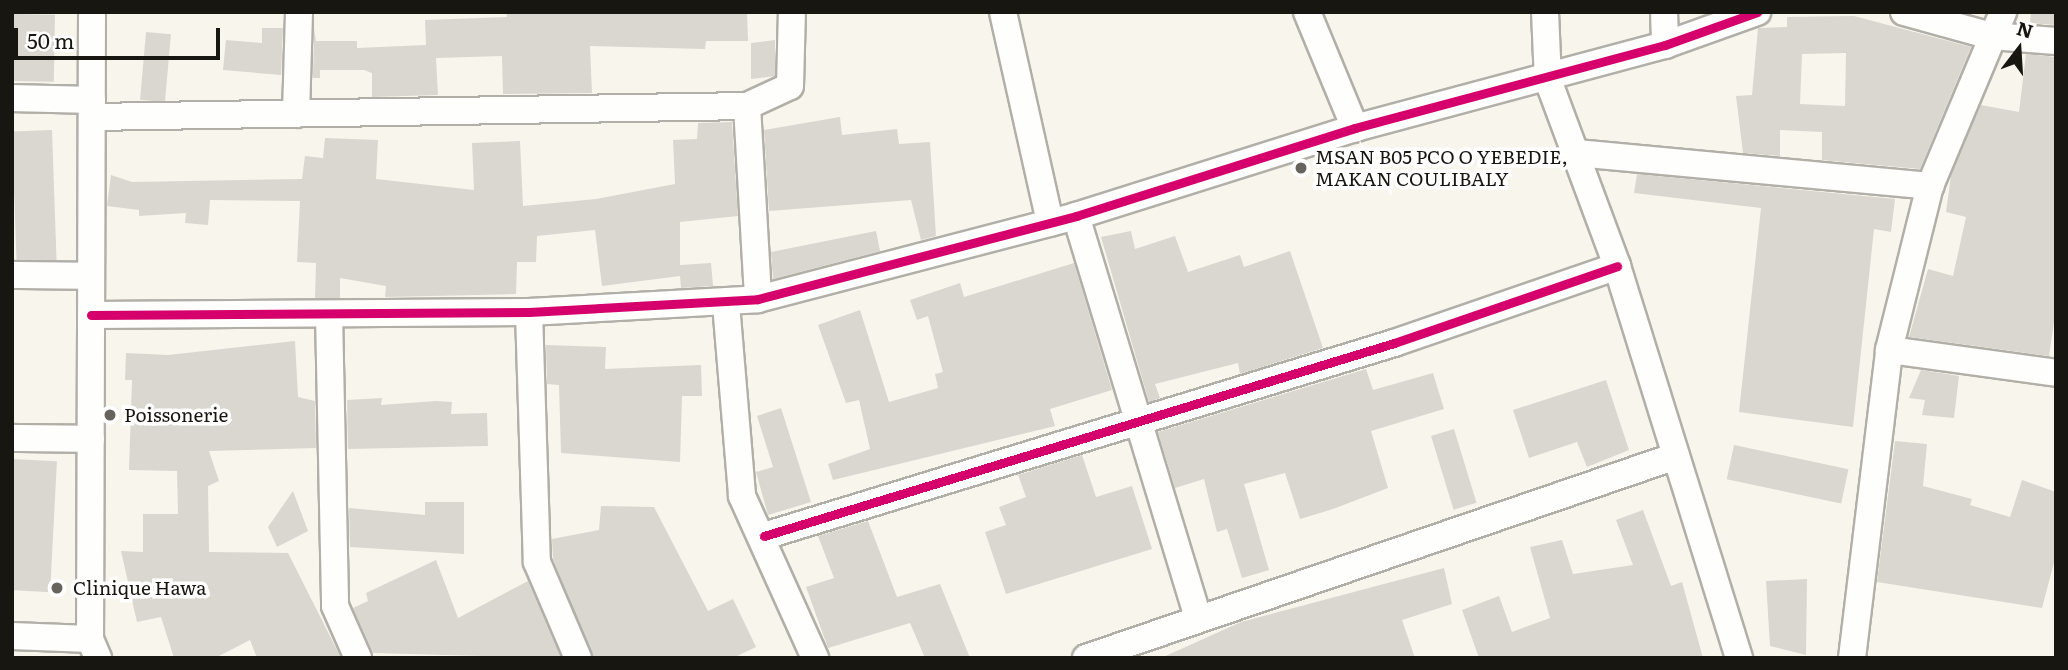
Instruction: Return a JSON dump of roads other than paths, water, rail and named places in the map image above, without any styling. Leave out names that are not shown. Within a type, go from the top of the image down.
[{"type":"street","points":[[12,636],[94,648],[91,439],[92,12]]},
{"type":"street","points":[[296,114],[299,12]]},
{"type":"street","points":[[12,98],[92,109],[296,114],[747,106],[790,86],[792,12]]},
{"type":"street","points":[[1003,12],[1050,223]]},
{"type":"street","points":[[1307,12],[1355,128]]},
{"type":"street","points":[[1545,12],[1548,80],[1617,267],[1734,657]]},
{"type":"street","points":[[1664,12],[1665,45]]},
{"type":"street","points":[[91,316],[529,312],[726,304],[758,299],[1076,216],[1355,128],[1548,80],[1665,45],[1757,12]]},
{"type":"street","points":[[1904,12],[1991,36],[2056,41]]},
{"type":"street","points":[[1852,658],[1889,350],[1930,186],[2003,12]]},
{"type":"street","points":[[747,106],[758,299]]},
{"type":"street","points":[[1576,153],[1930,186]]},
{"type":"street","points":[[1076,216],[1197,615]]},
{"type":"street","points":[[764,536],[1136,419],[1394,343],[1617,267]]},
{"type":"street","points":[[12,275],[91,276]]},
{"type":"street","points":[[726,304],[742,496],[764,536],[815,658]]},
{"type":"street","points":[[529,312],[537,562],[578,658]]},
{"type":"street","points":[[329,314],[335,606],[358,658]]},
{"type":"street","points":[[1889,350],[2056,373]]},
{"type":"street","points":[[12,438],[91,439]]},
{"type":"street","points":[[1086,658],[1197,615],[1673,457]]},
{"type":"place","name":"MSAN B05 PCO O YEBEDIE, MAKAN COULIBALY","points":[[1301,168]]},
{"type":"place","name":"Poissonerie","points":[[110,415]]},
{"type":"place","name":"Clinique Hawa","points":[[57,588]]}]
